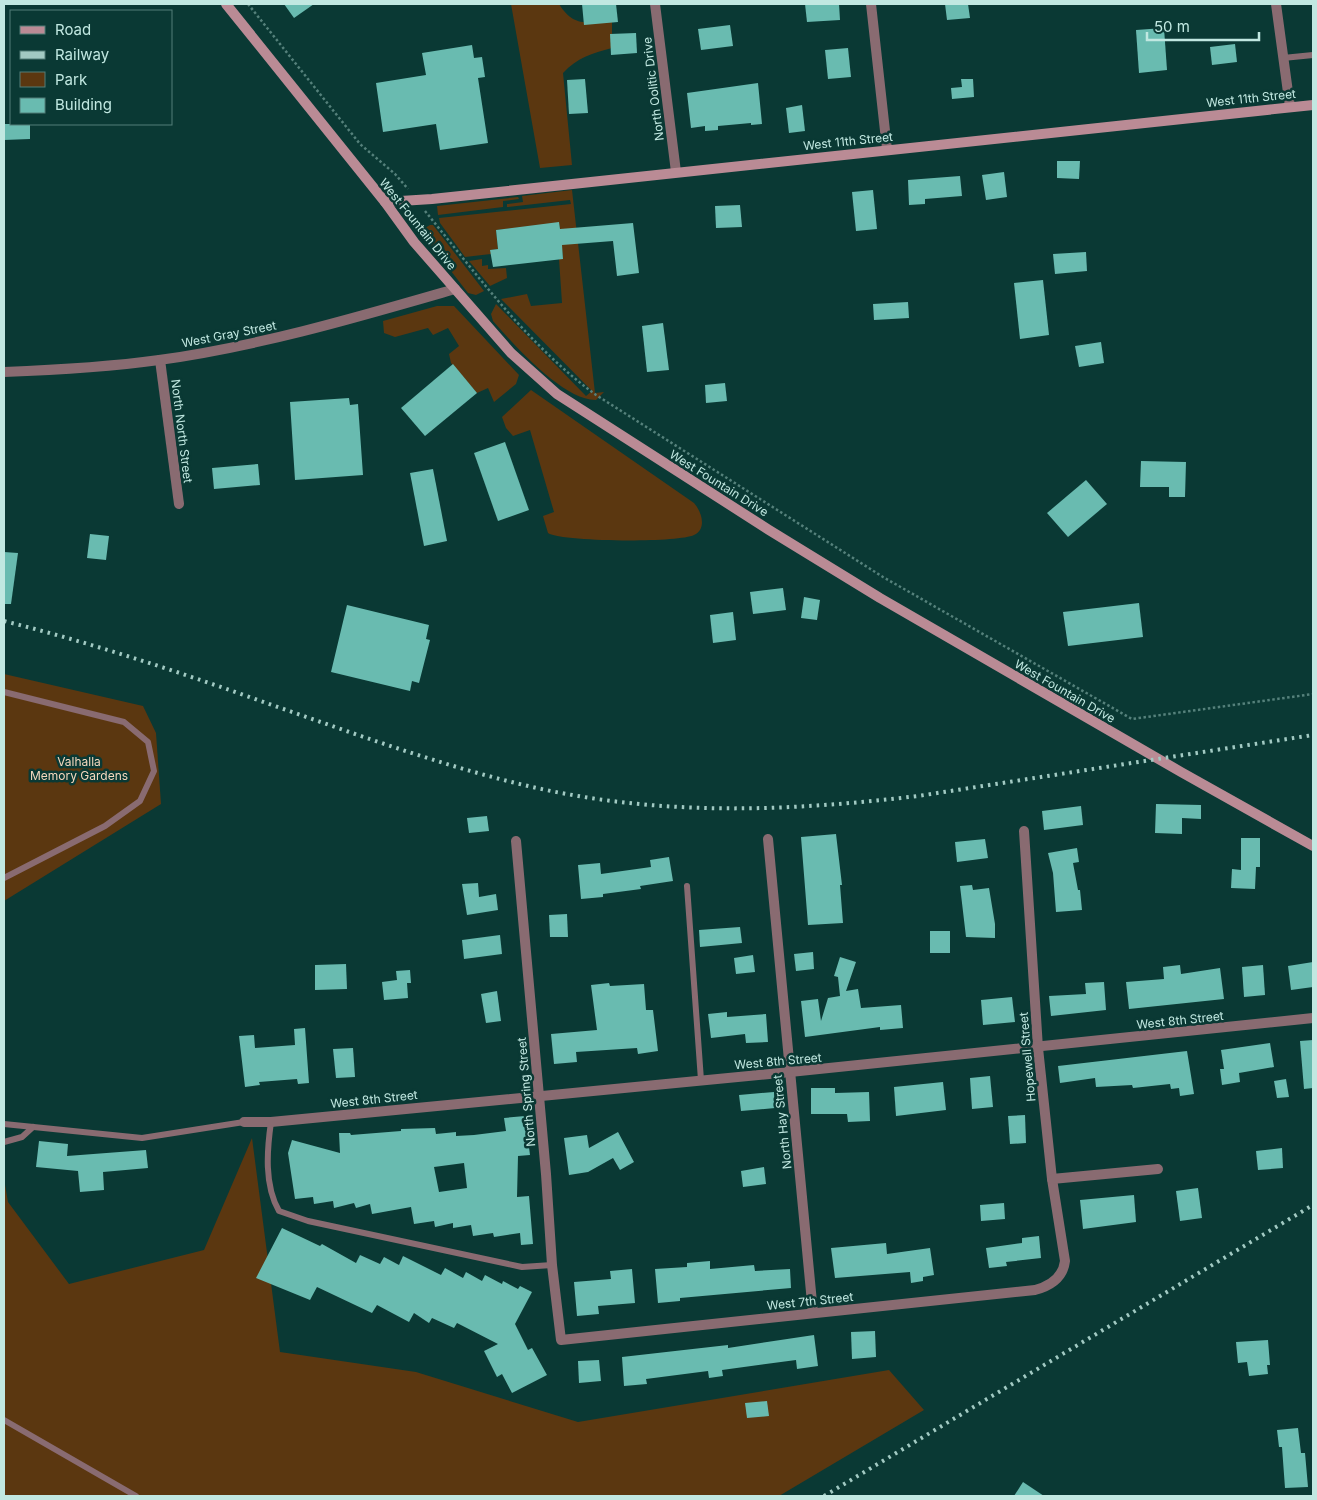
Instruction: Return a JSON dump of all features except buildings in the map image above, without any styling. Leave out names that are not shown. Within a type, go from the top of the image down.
[{"type":"street","name":"West Fountain Drive","points":[[226,4],[385,202],[414,242],[511,353],[557,394],[659,460],[905,612],[1313,846]]},
{"type":"street","name":"North Oolitic Drive","points":[[655,4],[676,172]]},
{"type":"street","points":[[871,4],[887,149]]},
{"type":"street","points":[[1276,4],[1290,107]]},
{"type":"street","name":"West 11th Street","points":[[385,202],[442,198],[1313,104]]},
{"type":"street","name":"West Gray Street","points":[[4,372],[160,360],[274,338],[455,289]]},
{"type":"street","name":"North North Street","points":[[160,360],[179,504]]},
{"type":"street","name":"Hopewell Street","points":[[1024,831],[1038,1048],[1052,1179],[1065,1261],[1062,1273],[1058,1278]]},
{"type":"street","name":"North Hay Street","points":[[768,839],[813,1313]]},
{"type":"street","name":"North Spring Street","points":[[516,842],[539,1094],[552,1265],[561,1340]]},
{"type":"street","name":"West 8th Street","points":[[244,1122],[271,1122],[539,1094],[1038,1048],[1313,1018]]},
{"type":"street","points":[[1052,1179],[1158,1169]]},
{"type":"street","name":"West 7th Street","points":[[561,1340],[1035,1290],[1058,1278]]},
{"type":"lane","points":[[1283,58],[1313,55]]},
{"type":"lane","points":[[4,692],[124,722],[148,742],[154,771],[140,800],[105,826],[4,878]]},
{"type":"lane","points":[[687,886],[701,1080]]},
{"type":"lane","points":[[4,1124],[142,1138],[244,1122]]},
{"type":"lane","points":[[271,1122],[267,1156],[272,1194],[279,1211],[308,1221],[522,1267],[552,1265]]},
{"type":"lane","points":[[4,1142],[22,1138],[33,1127]]},
{"type":"lane","points":[[4,1420],[136,1496]]},
{"type":"path","points":[[248,4],[360,144],[395,174],[406,188]]},
{"type":"path","points":[[431,218],[469,267],[527,334],[562,368],[588,389],[883,577],[1132,719],[1313,694]]},
{"type":"green space","points":[[511,4],[559,4],[570,17],[582,22],[612,21],[612,48],[585,57],[574,63],[563,73],[572,165],[540,168]]},
{"type":"green space","points":[[572,190],[595,393],[604,392],[596,400],[583,398],[569,391],[540,370],[493,321],[491,314],[496,304],[586,396],[592,391],[501,299],[527,294],[531,306],[562,303],[559,259],[563,259],[559,223],[496,230],[498,249],[491,250],[491,254],[465,257],[440,223],[439,218],[571,204],[570,200],[507,207],[507,204],[523,202],[522,196]]},
{"type":"green space","points":[[518,197],[519,199],[503,201],[503,207],[438,215],[437,206]]},
{"type":"green space","points":[[433,225],[484,291],[476,295],[468,293],[420,231]]},
{"type":"green space","points":[[482,259],[482,266],[488,265],[488,269],[506,268],[507,278],[490,286],[469,261]]},
{"type":"green space","points":[[437,306],[454,306],[519,375],[516,384],[494,402],[488,388],[477,393],[451,363],[449,354],[459,346],[448,328],[433,335],[428,328],[395,337],[384,333],[383,321]]},
{"type":"green space","points":[[531,390],[694,503],[701,515],[701,529],[694,535],[684,538],[644,540],[596,540],[558,536],[548,533],[543,516],[554,512],[530,430],[513,436],[506,428],[502,417]]},
{"type":"green space","name":"Valhalla Memory Gardens","points":[[4,674],[143,706],[156,733],[161,804],[4,901]]},
{"type":"green space","points":[[252,1138],[280,1352],[416,1372],[578,1422],[889,1370],[924,1410],[779,1496],[4,1496],[4,1179],[8,1202],[69,1284],[204,1250]]},
{"type":"railway","points":[[4,621],[140,660],[375,741],[477,773],[546,790],[639,804],[685,807],[777,808],[871,801],[918,796],[1313,735]]},
{"type":"railway","points":[[824,1496],[1313,1205]]}]
